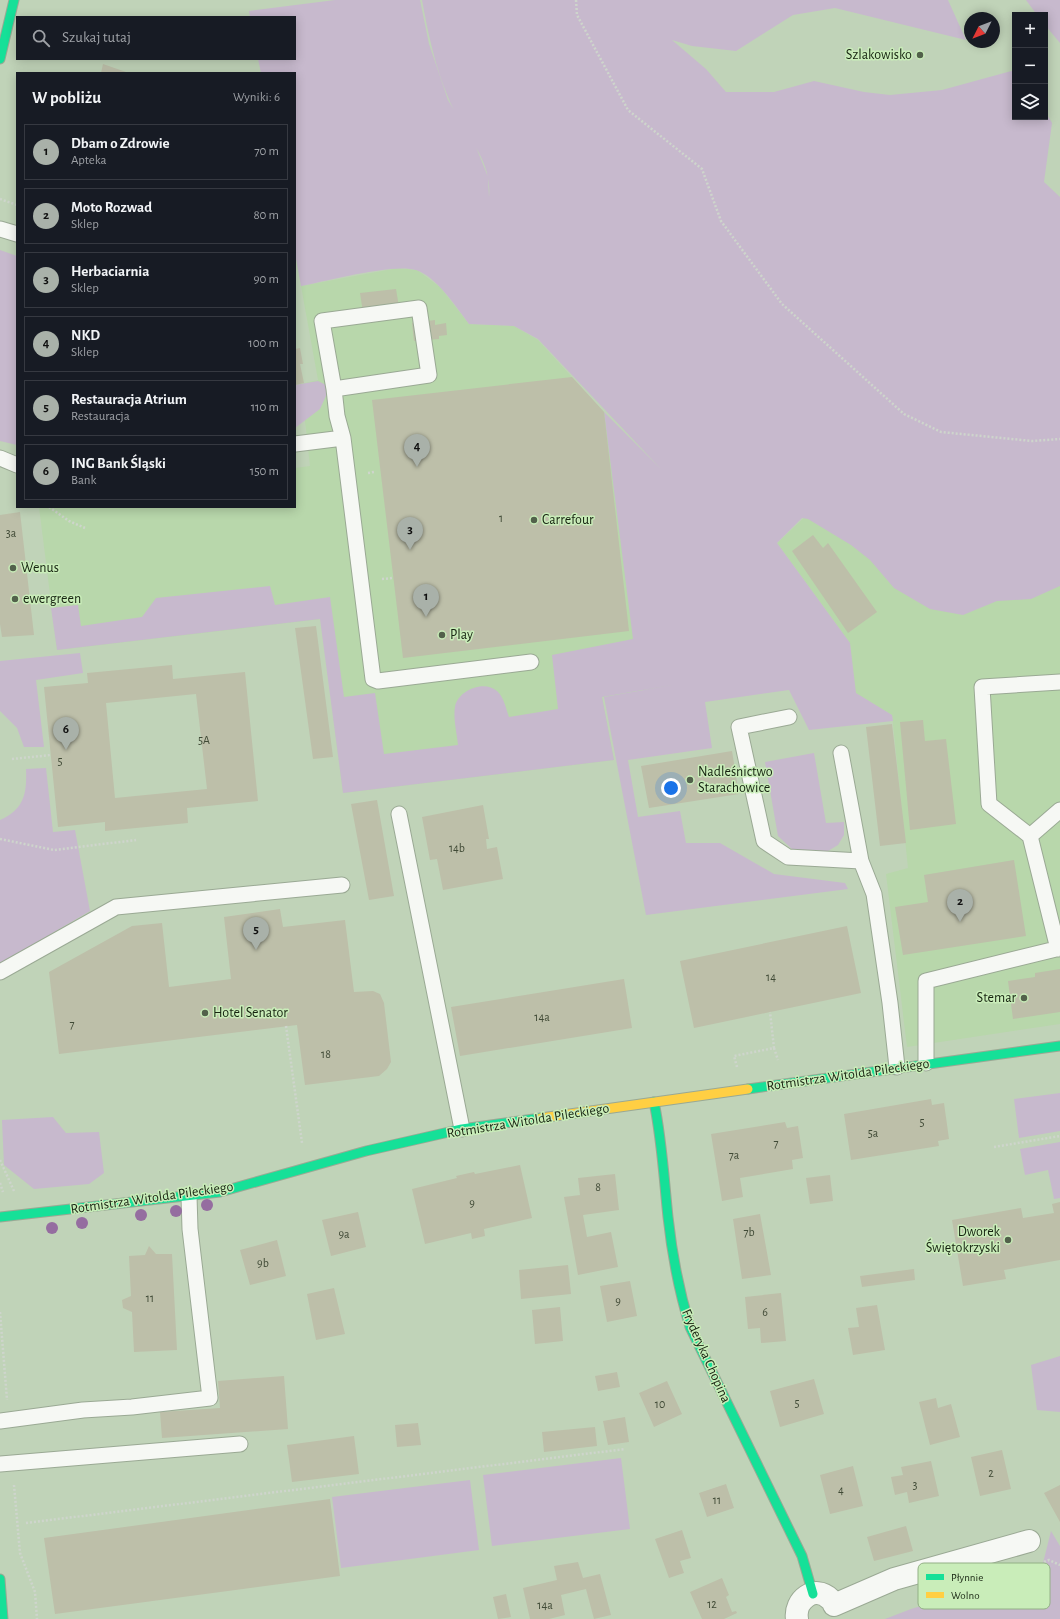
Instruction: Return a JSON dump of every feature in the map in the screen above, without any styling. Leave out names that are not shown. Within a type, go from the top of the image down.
[{"type":"street","points":[[0,58],[14,0]]},
{"type":"street","name":"Rotmistrza Witolda Pileckiego","points":[[0,1218],[220,1192],[366,1151],[462,1129],[926,1063],[1060,1046]]},
{"type":"street","name":"Fryderyka Chopina","points":[[654,1102],[659,1126],[672,1254],[680,1295],[690,1327],[802,1556],[813,1594]]},
{"type":"street","points":[[951,1563],[1029,1541]]},
{"type":"street","points":[[797,1619],[796,1612],[798,1604],[804,1598],[813,1594],[820,1594],[827,1597],[834,1612],[894,1579],[918,1572]]},
{"type":"street","points":[[0,1579],[3,1619]]},
{"type":"lane","points":[[0,229],[16,234]]},
{"type":"lane","points":[[334,389],[429,375],[419,308],[322,321],[334,389],[337,416],[342,438],[373,679],[378,682],[531,662]]},
{"type":"lane","points":[[296,444],[342,438]]},
{"type":"lane","points":[[0,458],[16,466]]},
{"type":"lane","points":[[0,471],[16,466]]},
{"type":"lane","points":[[926,1063],[926,981],[1059,948],[1030,836],[989,804],[982,687],[1060,682]]},
{"type":"lane","points":[[789,717],[738,727],[764,841],[788,857],[862,861]]},
{"type":"lane","points":[[841,753],[862,861],[874,894],[890,1003],[897,1068]]},
{"type":"lane","points":[[1030,836],[1060,810]]},
{"type":"lane","points":[[399,814],[462,1129]]},
{"type":"lane","points":[[0,972],[116,907],[342,885]]},
{"type":"lane","points":[[0,1422],[83,1410],[132,1407],[210,1398],[190,1229],[189,1196]]},
{"type":"lane","points":[[0,1464],[240,1444]]},
{"type":"path","points":[[576,0],[577,15],[628,110],[702,169],[721,221],[788,309],[904,414],[941,432],[1032,441],[1060,439]]},
{"type":"path","points":[[0,199],[16,205]]},
{"type":"path","points":[[50,508],[69,521],[85,528]]},
{"type":"path","points":[[12,759],[51,755]]},
{"type":"path","points":[[0,839],[54,850],[136,840]]},
{"type":"path","points":[[770,1012],[774,1048],[778,1061]]},
{"type":"path","points":[[286,1026],[305,1168]]},
{"type":"path","points":[[737,1067],[734,1056],[774,1048]]},
{"type":"path","points":[[994,1147],[1060,1136]]},
{"type":"path","points":[[0,1160],[13,1186],[16,1197]]},
{"type":"path","points":[[26,1523],[626,1449]]},
{"type":"shaded area","points":[[335,0],[420,0],[429,44],[448,100],[454,110],[443,85],[429,37],[422,0],[948,0],[964,36],[964,40],[835,8],[793,15],[736,51],[692,46],[672,40],[706,69],[726,92],[774,92],[814,81],[864,92],[890,95],[942,90],[1012,71],[1012,120],[1048,120],[1048,116],[1052,123],[1044,182],[1060,197],[1060,586],[1031,599],[997,601],[963,615],[930,609],[894,588],[870,560],[851,545],[808,519],[802,518],[777,543],[850,643],[856,693],[892,715],[893,721],[809,730],[789,690],[705,702],[712,748],[628,760],[638,817],[680,811],[686,843],[720,843],[774,874],[845,883],[848,889],[646,915],[604,697],[678,684],[602,697],[614,760],[343,793],[320,619],[57,650],[51,608],[78,605],[81,626],[142,617],[156,598],[270,586],[275,605],[330,597],[344,697],[375,693],[384,754],[458,745],[454,716],[455,707],[461,696],[472,688],[485,686],[497,691],[503,700],[509,717],[558,709],[552,655],[633,639],[604,412],[661,469],[538,339],[514,326],[469,324],[446,293],[424,273],[406,268],[392,269],[301,286],[296,258],[296,72],[261,72],[258,60],[296,60],[296,16],[250,16],[249,11]],"holes":[[[476,148],[481,157],[487,175]]]},
{"type":"shaded area","points":[[1026,0],[1060,0],[1060,43],[1048,29],[1048,12],[1035,12]]},
{"type":"shaded area","points":[[0,250],[16,256],[16,445],[0,441]]},
{"type":"shaded area","points":[[398,268],[417,270],[440,287],[469,324],[514,326],[538,340],[604,412],[755,671],[602,697],[614,760],[343,793],[321,619],[57,650],[39,508],[296,508],[296,468],[310,466],[301,384],[318,380],[301,286]]},
{"type":"shaded area","points":[[318,381],[330,387],[320,409],[296,427],[296,385]]},
{"type":"shaded area","points":[[808,514],[1060,574],[1060,1024],[907,1047],[886,874],[908,868],[892,715],[855,693],[850,643],[777,543]]},
{"type":"shaded area","points":[[80,653],[83,673],[36,680],[44,747],[24,747],[17,728],[0,711],[0,661]]},
{"type":"shaded area","points":[[814,753],[826,823],[844,822],[844,835],[838,845],[828,851],[818,854],[793,850],[778,836],[765,762]]},
{"type":"shaded area","points":[[46,768],[53,832],[75,830],[90,911],[0,964],[0,820],[8,816],[19,806],[25,793],[26,769]]},
{"type":"shaded area","points":[[1060,1093],[1060,1131],[1019,1138],[1014,1099]]},
{"type":"shaded area","points":[[53,1117],[66,1133],[99,1132],[104,1173],[89,1184],[34,1189],[4,1165],[2,1120]]},
{"type":"shaded area","points":[[1060,1142],[1060,1198],[1054,1199],[1048,1170],[1025,1175],[1020,1149]]},
{"type":"shaded area","points":[[1060,1356],[1060,1412],[1037,1410],[1031,1365]]},
{"type":"shaded area","points":[[621,1458],[630,1529],[492,1546],[483,1475]]},
{"type":"shaded area","points":[[470,1480],[479,1550],[341,1568],[332,1497]]},
{"type":"shaded area","points":[[1051,1531],[1060,1546],[1060,1619],[885,1619],[918,1607],[918,1609],[1050,1609],[1050,1563],[1043,1563]]},
{"type":"building","points":[[103,64],[126,72],[101,72]]},
{"type":"building","points":[[396,289],[400,313],[364,319],[360,293]]},
{"type":"building","points":[[435,320],[435,325],[446,323],[447,335],[439,336],[439,339],[414,341],[412,323]]},
{"type":"building","points":[[300,348],[303,364],[300,364],[304,383],[296,385],[296,349]]},
{"type":"building","points":[[572,377],[604,412],[629,631],[403,658],[372,400]]},
{"type":"building","points":[[20,512],[34,635],[2,637],[0,624],[0,515]]},
{"type":"building","points":[[813,535],[823,548],[828,543],[877,612],[848,633],[792,551]]},
{"type":"building","points":[[316,626],[333,757],[313,759],[295,628]]},
{"type":"building","points":[[172,665],[173,679],[245,672],[258,801],[187,808],[188,823],[105,831],[105,822],[58,827],[44,687],[88,683],[87,673]],"holes":[[[196,694],[207,789],[115,798],[106,703]]]},
{"type":"building","points":[[923,720],[925,741],[946,739],[956,824],[910,830],[900,722]]},
{"type":"building","points":[[892,724],[906,843],[880,846],[866,727]]},
{"type":"building","name":"Nadleśnictwo Starachowice","points":[[732,751],[739,794],[649,808],[641,766]]},
{"type":"building","points":[[377,800],[394,896],[369,900],[351,804]]},
{"type":"building","points":[[483,805],[489,839],[486,839],[487,849],[497,847],[503,879],[443,890],[437,859],[430,860],[422,817]]},
{"type":"building","points":[[1014,860],[1026,936],[903,955],[895,907],[928,902],[924,875]]},
{"type":"building","name":"Hotel Senator","points":[[280,909],[283,927],[345,920],[354,992],[373,991],[380,994],[384,1003],[391,1062],[387,1069],[379,1076],[305,1085],[297,1025],[59,1054],[49,972],[132,926],[162,923],[169,987],[231,979],[224,917]]},
{"type":"building","points":[[847,926],[861,993],[694,1028],[680,961]]},
{"type":"building","points":[[1060,969],[1060,1012],[1013,1019],[1008,981],[1035,977],[1035,973]]},
{"type":"building","points":[[624,979],[632,1028],[460,1056],[451,1007]]},
{"type":"building","points":[[931,1099],[932,1105],[944,1103],[949,1139],[938,1141],[939,1146],[851,1160],[844,1114]]},
{"type":"building","points":[[785,1122],[787,1128],[798,1126],[803,1158],[792,1160],[793,1169],[740,1178],[743,1197],[722,1201],[711,1134]]},
{"type":"building","points":[[520,1165],[532,1218],[484,1229],[485,1236],[472,1239],[471,1233],[425,1244],[412,1189],[457,1178],[456,1176],[474,1172],[475,1174]]},
{"type":"building","points":[[615,1174],[619,1210],[583,1215],[587,1237],[611,1232],[618,1267],[578,1275],[564,1197],[580,1195],[578,1178]]},
{"type":"building","points":[[830,1175],[833,1201],[810,1204],[806,1178]]},
{"type":"building","name":"Dworek Świętokrzyski","points":[[1060,1202],[1060,1260],[1004,1270],[1006,1279],[963,1286],[952,1220],[1021,1208],[1023,1218],[1054,1213],[1052,1204]]},
{"type":"building","points":[[358,1212],[366,1247],[331,1256],[322,1220]]},
{"type":"building","points":[[760,1214],[771,1275],[742,1279],[733,1219]]},
{"type":"building","points":[[277,1240],[286,1276],[250,1285],[240,1250]]},
{"type":"building","points":[[149,1246],[156,1254],[172,1254],[177,1350],[134,1352],[132,1312],[123,1308],[122,1300],[131,1296],[129,1256],[145,1255]]},
{"type":"building","points":[[568,1265],[571,1294],[521,1299],[519,1270]]},
{"type":"building","points":[[914,1269],[915,1280],[862,1287],[860,1276]]},
{"type":"building","points":[[630,1281],[637,1316],[607,1322],[600,1286]]},
{"type":"building","points":[[334,1288],[345,1334],[316,1340],[307,1294]]},
{"type":"building","points":[[781,1293],[786,1341],[761,1343],[760,1328],[748,1329],[745,1297]]},
{"type":"building","points":[[877,1305],[885,1350],[853,1355],[848,1328],[859,1327],[856,1308]]},
{"type":"building","points":[[560,1307],[563,1341],[535,1344],[532,1310]]},
{"type":"building","points":[[617,1372],[620,1387],[598,1391],[595,1376]]},
{"type":"building","points":[[284,1376],[288,1429],[162,1438],[160,1412],[220,1408],[218,1381]]},
{"type":"building","points":[[814,1379],[824,1414],[780,1427],[770,1391]]},
{"type":"building","points":[[667,1381],[682,1414],[654,1427],[639,1393]]},
{"type":"building","points":[[936,1398],[938,1408],[951,1404],[960,1437],[930,1445],[919,1402]]},
{"type":"building","points":[[625,1417],[629,1442],[608,1445],[603,1421]]},
{"type":"building","points":[[418,1423],[421,1445],[397,1447],[395,1425]]},
{"type":"building","points":[[595,1427],[597,1446],[544,1452],[542,1432]]},
{"type":"building","points":[[354,1436],[359,1474],[292,1482],[287,1445]]},
{"type":"building","points":[[1002,1450],[1011,1489],[980,1496],[971,1457]]},
{"type":"building","points":[[931,1461],[939,1496],[909,1503],[907,1492],[895,1495],[891,1477],[903,1475],[901,1467]]},
{"type":"building","points":[[853,1466],[863,1506],[830,1514],[820,1475]]},
{"type":"building","points":[[726,1484],[734,1508],[707,1517],[699,1493]]},
{"type":"building","points":[[1060,1485],[1060,1522],[1044,1493]]},
{"type":"building","points":[[330,1499],[340,1576],[55,1614],[44,1538]]},
{"type":"building","points":[[906,1526],[913,1551],[874,1561],[867,1537]]},
{"type":"building","points":[[682,1530],[691,1558],[680,1561],[684,1573],[669,1578],[655,1539]]},
{"type":"building","points":[[578,1562],[583,1578],[600,1574],[611,1615],[594,1619],[586,1589],[561,1595],[565,1615],[549,1619],[530,1619],[523,1588],[557,1580],[554,1566]]},
{"type":"building","points":[[722,1578],[729,1595],[726,1597],[732,1612],[736,1611],[737,1613],[724,1619],[702,1619],[690,1592]]},
{"type":"building","points":[[506,1594],[511,1617],[498,1619],[493,1597]]},
{"type":"traffic: fast","points":[[0,59],[14,0]]},
{"type":"traffic: fast","points":[[748,1089],[1060,1046]]},
{"type":"traffic: fast","points":[[654,1102],[661,1145],[668,1217],[676,1272],[690,1327],[802,1556],[813,1594]]},
{"type":"traffic: fast","points":[[0,1217],[220,1192],[366,1151],[462,1129],[541,1118]]},
{"type":"traffic: fast","points":[[0,1579],[3,1619]]},
{"type":"traffic: slow","points":[[541,1118],[748,1089]]},
{"type":"place","name":"Szlakowisko","points":[[920,55]]},
{"type":"place","name":"NKD","points":[[417,467]]},
{"type":"place","name":"Carrefour","points":[[534,520]]},
{"type":"place","name":"Herbaciarnia","points":[[410,550]]},
{"type":"place","name":"Wenus","points":[[13,568]]},
{"type":"place","name":"ewergreen","points":[[15,599]]},
{"type":"place","name":"Dbam o Zdrowie","points":[[426,617]]},
{"type":"place","name":"Play","points":[[442,635]]},
{"type":"place","name":"ING Bank Śląski","points":[[66,750]]},
{"type":"place","name":"Nadleśnictwo Starachowice","points":[[690,780]]},
{"type":"place","name":"Moto Rozwad","points":[[960,922]]},
{"type":"place","name":"Restauracja Atrium","points":[[256,950]]},
{"type":"place","name":"Stemar","points":[[1024,998]]},
{"type":"place","name":"Hotel Senator","points":[[205,1013]]},
{"type":"place","name":"Dworek Świętokrzyski","points":[[1008,1240]]}]
